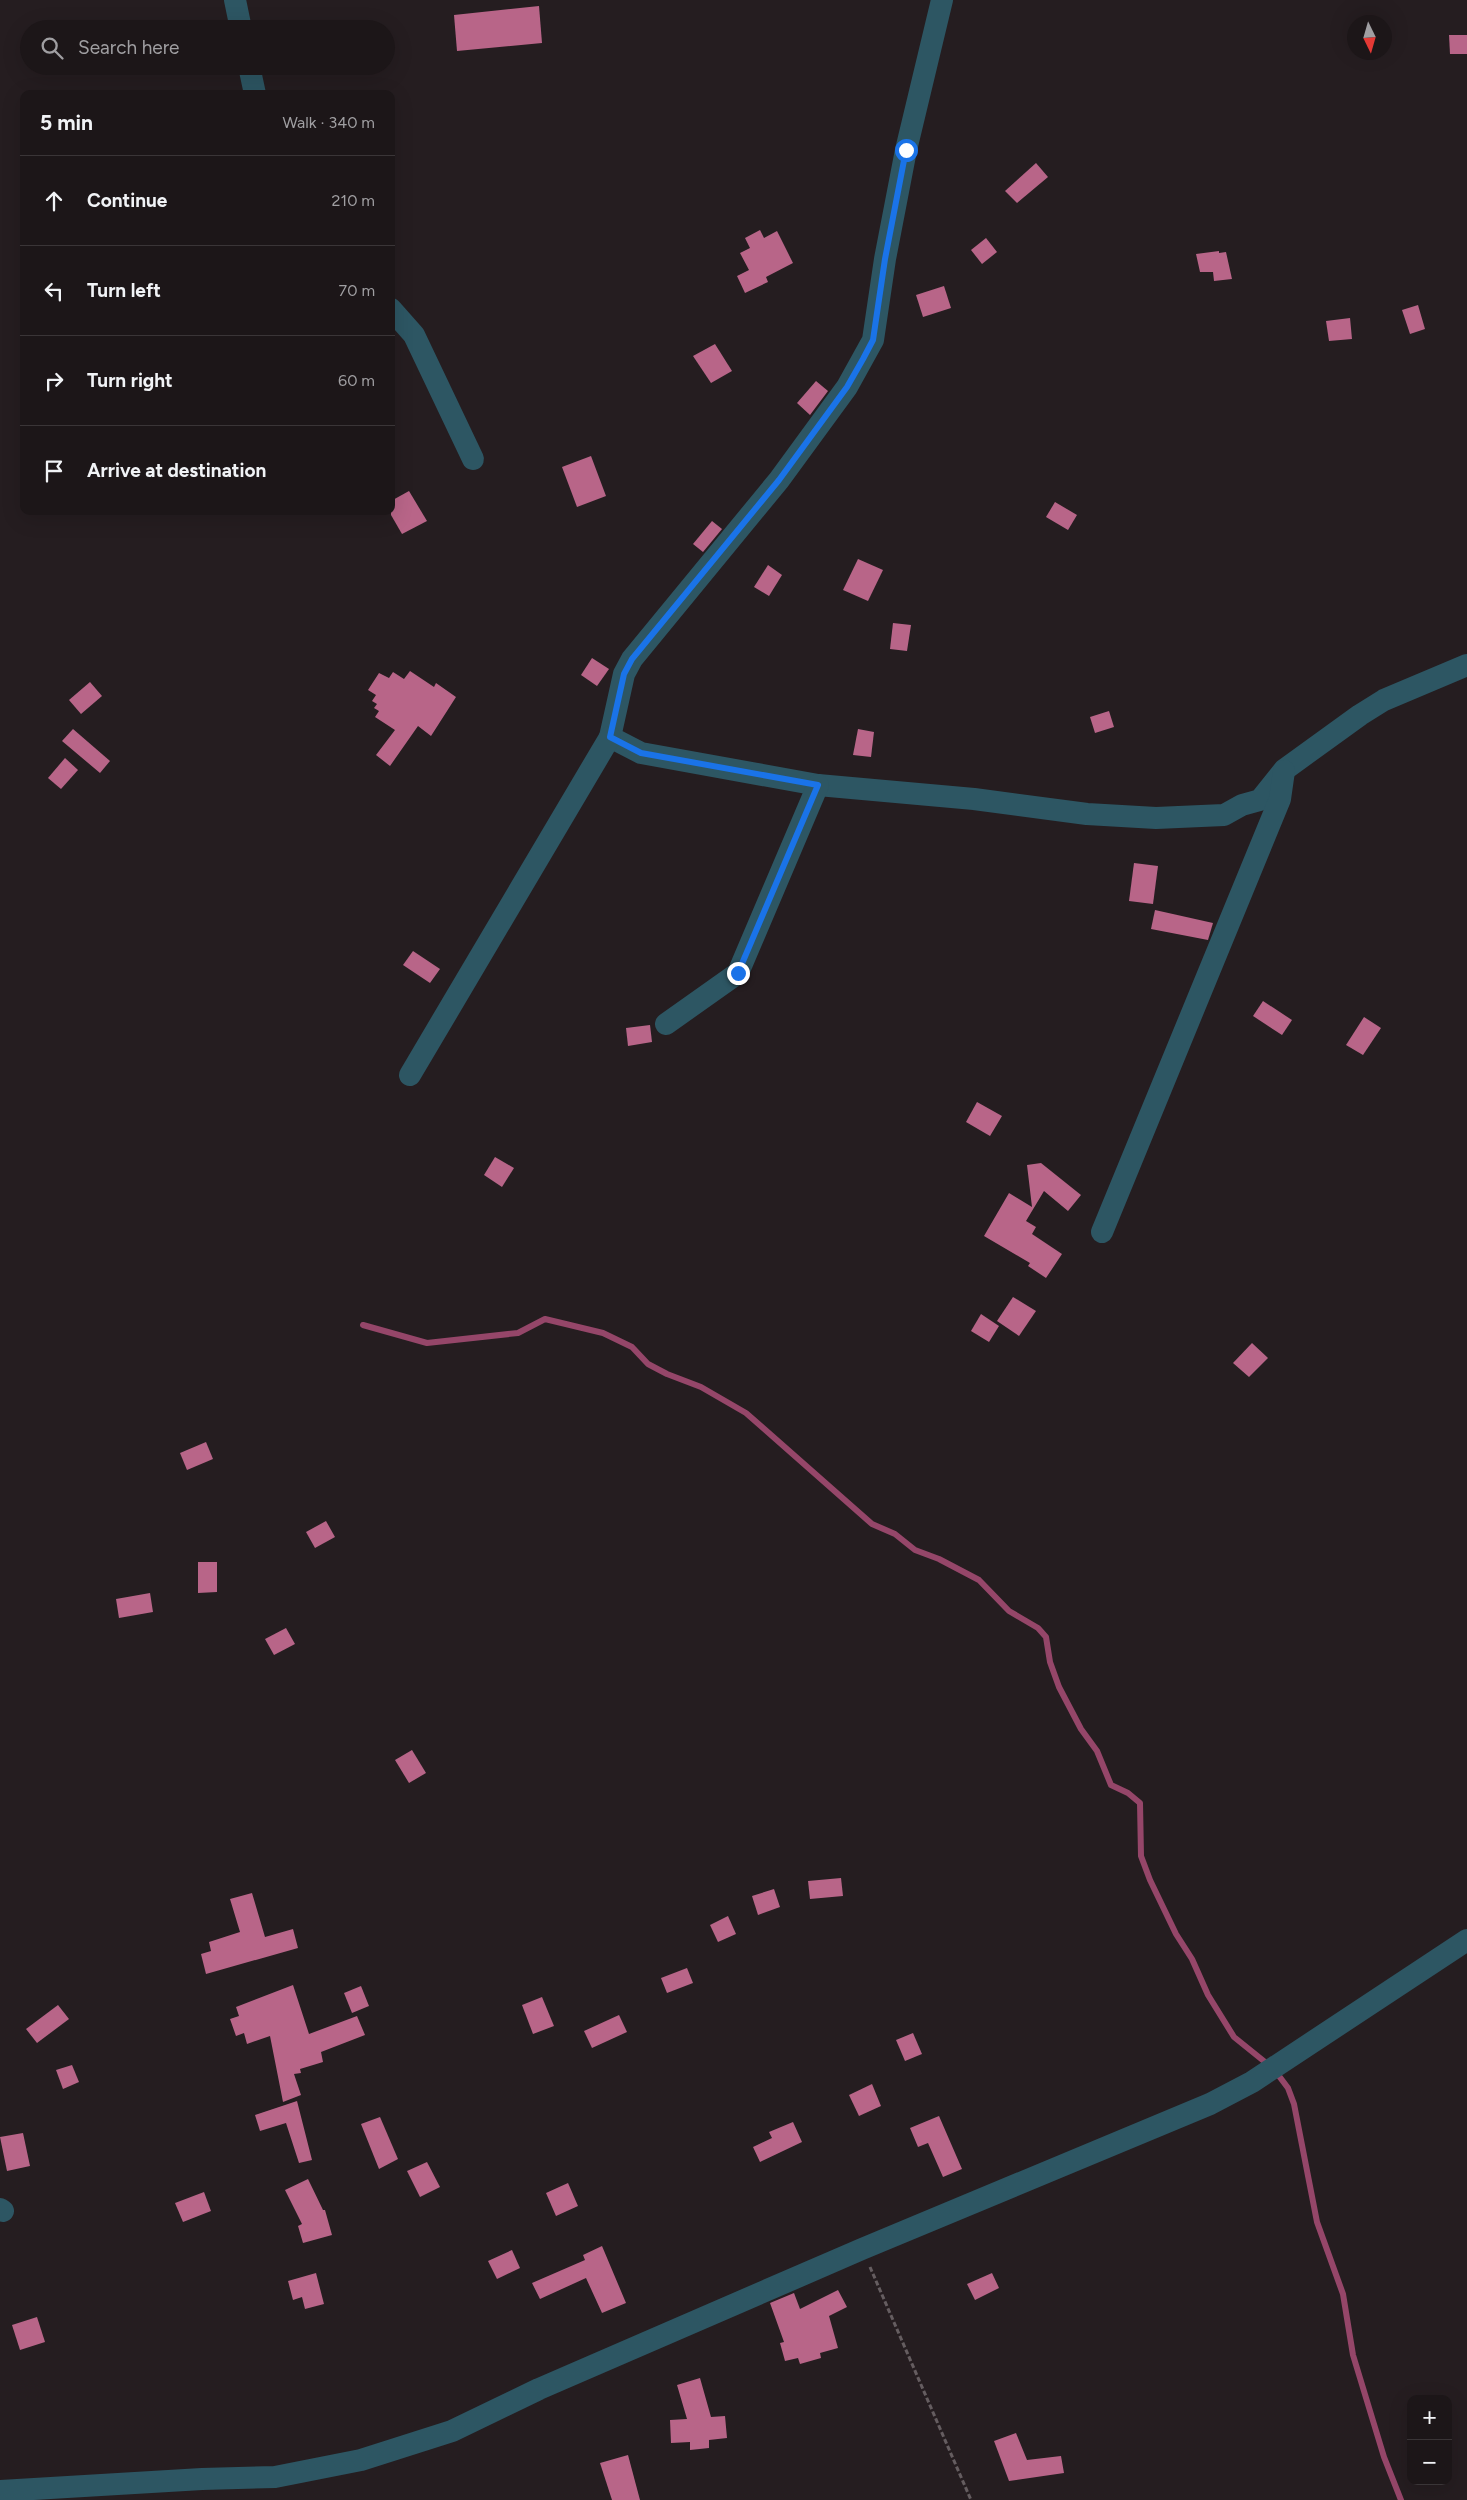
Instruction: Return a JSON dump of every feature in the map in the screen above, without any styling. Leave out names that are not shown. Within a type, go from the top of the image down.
[{"type":"street","points":[[235,0],[239,20]]},
{"type":"street","points":[[410,1075],[610,737],[624,674],[632,659],[779,480],[847,387],[873,340],[885,259],[906,150],[942,0]]},
{"type":"street","points":[[252,75],[255,90]]},
{"type":"street","points":[[395,314],[414,335],[473,459]]},
{"type":"street","points":[[610,737],[641,753],[818,785],[974,800],[1087,814],[1156,818],[1224,815],[1242,805],[1260,800],[1284,770],[1384,700],[1467,665]]},
{"type":"street","points":[[1102,1232],[1280,799],[1284,770]]},
{"type":"street","points":[[666,1024],[738,973],[818,785]]},
{"type":"street","points":[[0,2491],[202,2479],[275,2478],[361,2460],[452,2431],[539,2389],[862,2249],[1210,2104],[1274,2068],[1467,1940]]},
{"type":"path","points":[[862,2249],[971,2500]]},
{"type":"building","points":[[539,6],[542,43],[457,51],[454,15]]},
{"type":"building","points":[[1449,35],[1467,35],[1467,54],[1450,54]]},
{"type":"building","points":[[1036,163],[1048,177],[1017,203],[1005,191]]},
{"type":"building","points":[[760,230],[764,238],[777,231],[793,263],[766,277],[768,282],[745,293],[737,276],[749,270],[740,253],[750,248],[745,238]]},
{"type":"building","points":[[986,238],[997,252],[982,264],[971,250]]},
{"type":"building","points":[[1219,251],[1219,253],[1226,252],[1232,279],[1214,281],[1213,272],[1200,272],[1196,254]]},
{"type":"building","points":[[944,286],[951,308],[923,317],[916,295]]},
{"type":"building","points":[[1418,305],[1425,329],[1410,334],[1402,310]]},
{"type":"building","points":[[1350,318],[1352,339],[1329,341],[1326,321]]},
{"type":"building","points":[[715,344],[732,371],[711,383],[693,356]]},
{"type":"building","points":[[816,381],[828,391],[810,415],[797,403]]},
{"type":"building","points":[[591,456],[606,496],[577,507],[562,467]]},
{"type":"building","points":[[409,491],[427,521],[402,534],[391,515],[395,515],[395,499]]},
{"type":"building","points":[[1055,502],[1077,515],[1068,530],[1046,517]]},
{"type":"building","points":[[712,521],[722,529],[703,552],[693,544]]},
{"type":"building","points":[[858,559],[883,570],[868,601],[843,590]]},
{"type":"building","points":[[768,565],[782,575],[769,596],[754,587]]},
{"type":"building","points":[[893,623],[911,625],[907,651],[890,649]]},
{"type":"building","points":[[592,658],[609,669],[597,686],[581,675]]},
{"type":"building","points":[[410,671],[434,687],[436,683],[456,697],[431,736],[418,726],[390,766],[376,755],[395,730],[375,717],[379,711],[374,708],[377,704],[372,701],[376,695],[368,690],[379,673],[389,678],[393,672],[404,679]]},
{"type":"building","points":[[90,682],[102,696],[81,714],[69,700]]},
{"type":"building","points":[[1109,711],[1114,727],[1095,733],[1090,717]]},
{"type":"building","points":[[73,729],[110,761],[100,773],[62,741]]},
{"type":"building","points":[[858,729],[874,732],[871,757],[853,755]]},
{"type":"building","points":[[65,758],[78,770],[61,789],[48,778]]},
{"type":"building","points":[[1134,863],[1158,866],[1153,904],[1129,901]]},
{"type":"building","points":[[1155,910],[1213,923],[1208,940],[1151,929]]},
{"type":"building","points":[[413,951],[440,969],[430,983],[403,965]]},
{"type":"building","points":[[1263,1001],[1292,1020],[1282,1035],[1253,1016]]},
{"type":"building","points":[[1364,1017],[1381,1028],[1363,1055],[1346,1045]]},
{"type":"building","points":[[650,1025],[652,1042],[628,1046],[626,1028]]},
{"type":"building","points":[[977,1102],[1002,1116],[990,1136],[966,1122]]},
{"type":"building","points":[[495,1157],[514,1168],[502,1187],[484,1175]]},
{"type":"building","points":[[1041,1163],[1081,1195],[1068,1211],[1044,1191],[1026,1221],[1036,1227],[1032,1234],[1062,1254],[1046,1278],[1028,1266],[1030,1263],[984,1236],[1009,1193],[1032,1207],[1027,1165]]},
{"type":"building","points":[[1013,1297],[1036,1311],[1019,1336],[997,1321]]},
{"type":"building","points":[[981,1314],[999,1326],[989,1342],[971,1331]]},
{"type":"building","points":[[1252,1343],[1268,1358],[1249,1377],[1233,1363]]},
{"type":"building","points":[[206,1442],[213,1459],[187,1470],[180,1453]]},
{"type":"building","points":[[326,1521],[335,1537],[315,1548],[306,1532]]},
{"type":"building","points":[[198,1562],[217,1562],[217,1592],[198,1593]]},
{"type":"building","points":[[150,1593],[153,1612],[119,1618],[116,1599]]},
{"type":"building","points":[[286,1628],[295,1644],[274,1655],[265,1639]]},
{"type":"building","points":[[412,1750],[426,1773],[409,1783],[395,1760]]},
{"type":"building","points":[[841,1878],[843,1896],[810,1899],[808,1881]]},
{"type":"building","points":[[774,1889],[780,1907],[758,1915],[752,1896]]},
{"type":"building","points":[[252,1893],[265,1937],[293,1929],[298,1948],[206,1974],[201,1954],[211,1951],[209,1942],[240,1932],[230,1899]]},
{"type":"building","points":[[728,1916],[736,1934],[718,1942],[710,1925]]},
{"type":"building","points":[[687,1968],[693,1983],[667,1993],[661,1978]]},
{"type":"building","points":[[293,1985],[309,2034],[357,2016],[365,2035],[321,2052],[323,2062],[300,2069],[301,2073],[294,2074],[301,2095],[283,2102],[270,2036],[247,2044],[244,2033],[236,2036],[230,2019],[239,2016],[236,2007]]},
{"type":"building","points":[[361,1986],[369,2006],[352,2013],[344,1993]]},
{"type":"building","points":[[542,1997],[554,2026],[533,2034],[522,2005]]},
{"type":"building","points":[[58,2005],[69,2019],[37,2043],[26,2029]]},
{"type":"building","points":[[619,2015],[627,2032],[592,2048],[584,2031]]},
{"type":"building","points":[[913,2033],[922,2054],[905,2061],[896,2040]]},
{"type":"building","points":[[72,2065],[79,2082],[63,2089],[56,2070]]},
{"type":"building","points":[[872,2084],[881,2106],[859,2116],[849,2095]]},
{"type":"building","points":[[297,2101],[312,2160],[299,2163],[286,2123],[260,2131],[255,2115]]},
{"type":"building","points":[[939,2116],[962,2169],[943,2177],[928,2143],[918,2147],[910,2128]]},
{"type":"building","points":[[380,2117],[398,2159],[379,2169],[361,2124]]},
{"type":"building","points":[[793,2122],[802,2142],[760,2162],[753,2147],[772,2138],[769,2132]]},
{"type":"building","points":[[23,2133],[30,2166],[7,2171],[0,2137]]},
{"type":"building","points":[[427,2162],[440,2187],[420,2197],[407,2171]]},
{"type":"building","points":[[308,2179],[323,2210],[325,2210],[332,2235],[303,2243],[298,2226],[302,2224],[285,2190]]},
{"type":"building","points":[[568,2183],[578,2206],[556,2216],[546,2193]]},
{"type":"building","points":[[204,2192],[211,2211],[183,2222],[175,2203]]},
{"type":"building","points":[[602,2246],[626,2303],[602,2313],[586,2278],[540,2299],[532,2283],[585,2260],[583,2255]]},
{"type":"building","points":[[512,2250],[520,2268],[497,2279],[488,2261]]},
{"type":"building","points":[[316,2273],[324,2304],[305,2309],[302,2297],[293,2300],[288,2281]]},
{"type":"building","points":[[992,2273],[999,2288],[975,2300],[967,2284]]},
{"type":"building","points":[[838,2290],[847,2307],[829,2316],[838,2348],[820,2353],[821,2358],[800,2364],[798,2358],[785,2361],[780,2343],[784,2342],[770,2303],[794,2293],[800,2309]]},
{"type":"building","points":[[37,2317],[45,2342],[20,2350],[12,2325]]},
{"type":"building","points":[[700,2378],[711,2417],[725,2416],[727,2438],[709,2440],[709,2448],[690,2450],[690,2442],[671,2443],[670,2420],[687,2419],[677,2385]]},
{"type":"building","points":[[1016,2433],[1027,2460],[1061,2456],[1064,2473],[1009,2481],[994,2441]]},
{"type":"building","points":[[628,2455],[640,2500],[612,2500],[600,2463]]},
{"type":"waterway","points":[[363,1325],[427,1343],[518,1333],[545,1319],[603,1333],[632,1347],[648,1364],[667,1374],[701,1387],[746,1413],[872,1524],[895,1534],[915,1550],[939,1559],[979,1580],[1009,1611],[1038,1628],[1046,1637],[1050,1662],[1059,1687],[1081,1729],[1097,1751],[1111,1785],[1128,1793],[1140,1803],[1141,1856],[1150,1880],[1176,1934],[1192,1959],[1208,1995],[1234,2037],[1265,2062]]},
{"type":"waterway","points":[[1279,2076],[1288,2088],[1294,2104],[1317,2222],[1343,2294],[1353,2355],[1384,2457],[1401,2500]]},
{"type":"route","points":[[738,973],[818,785],[641,753],[610,737],[624,674],[632,659],[779,480],[847,387],[873,340],[885,259],[906,150]]}]
